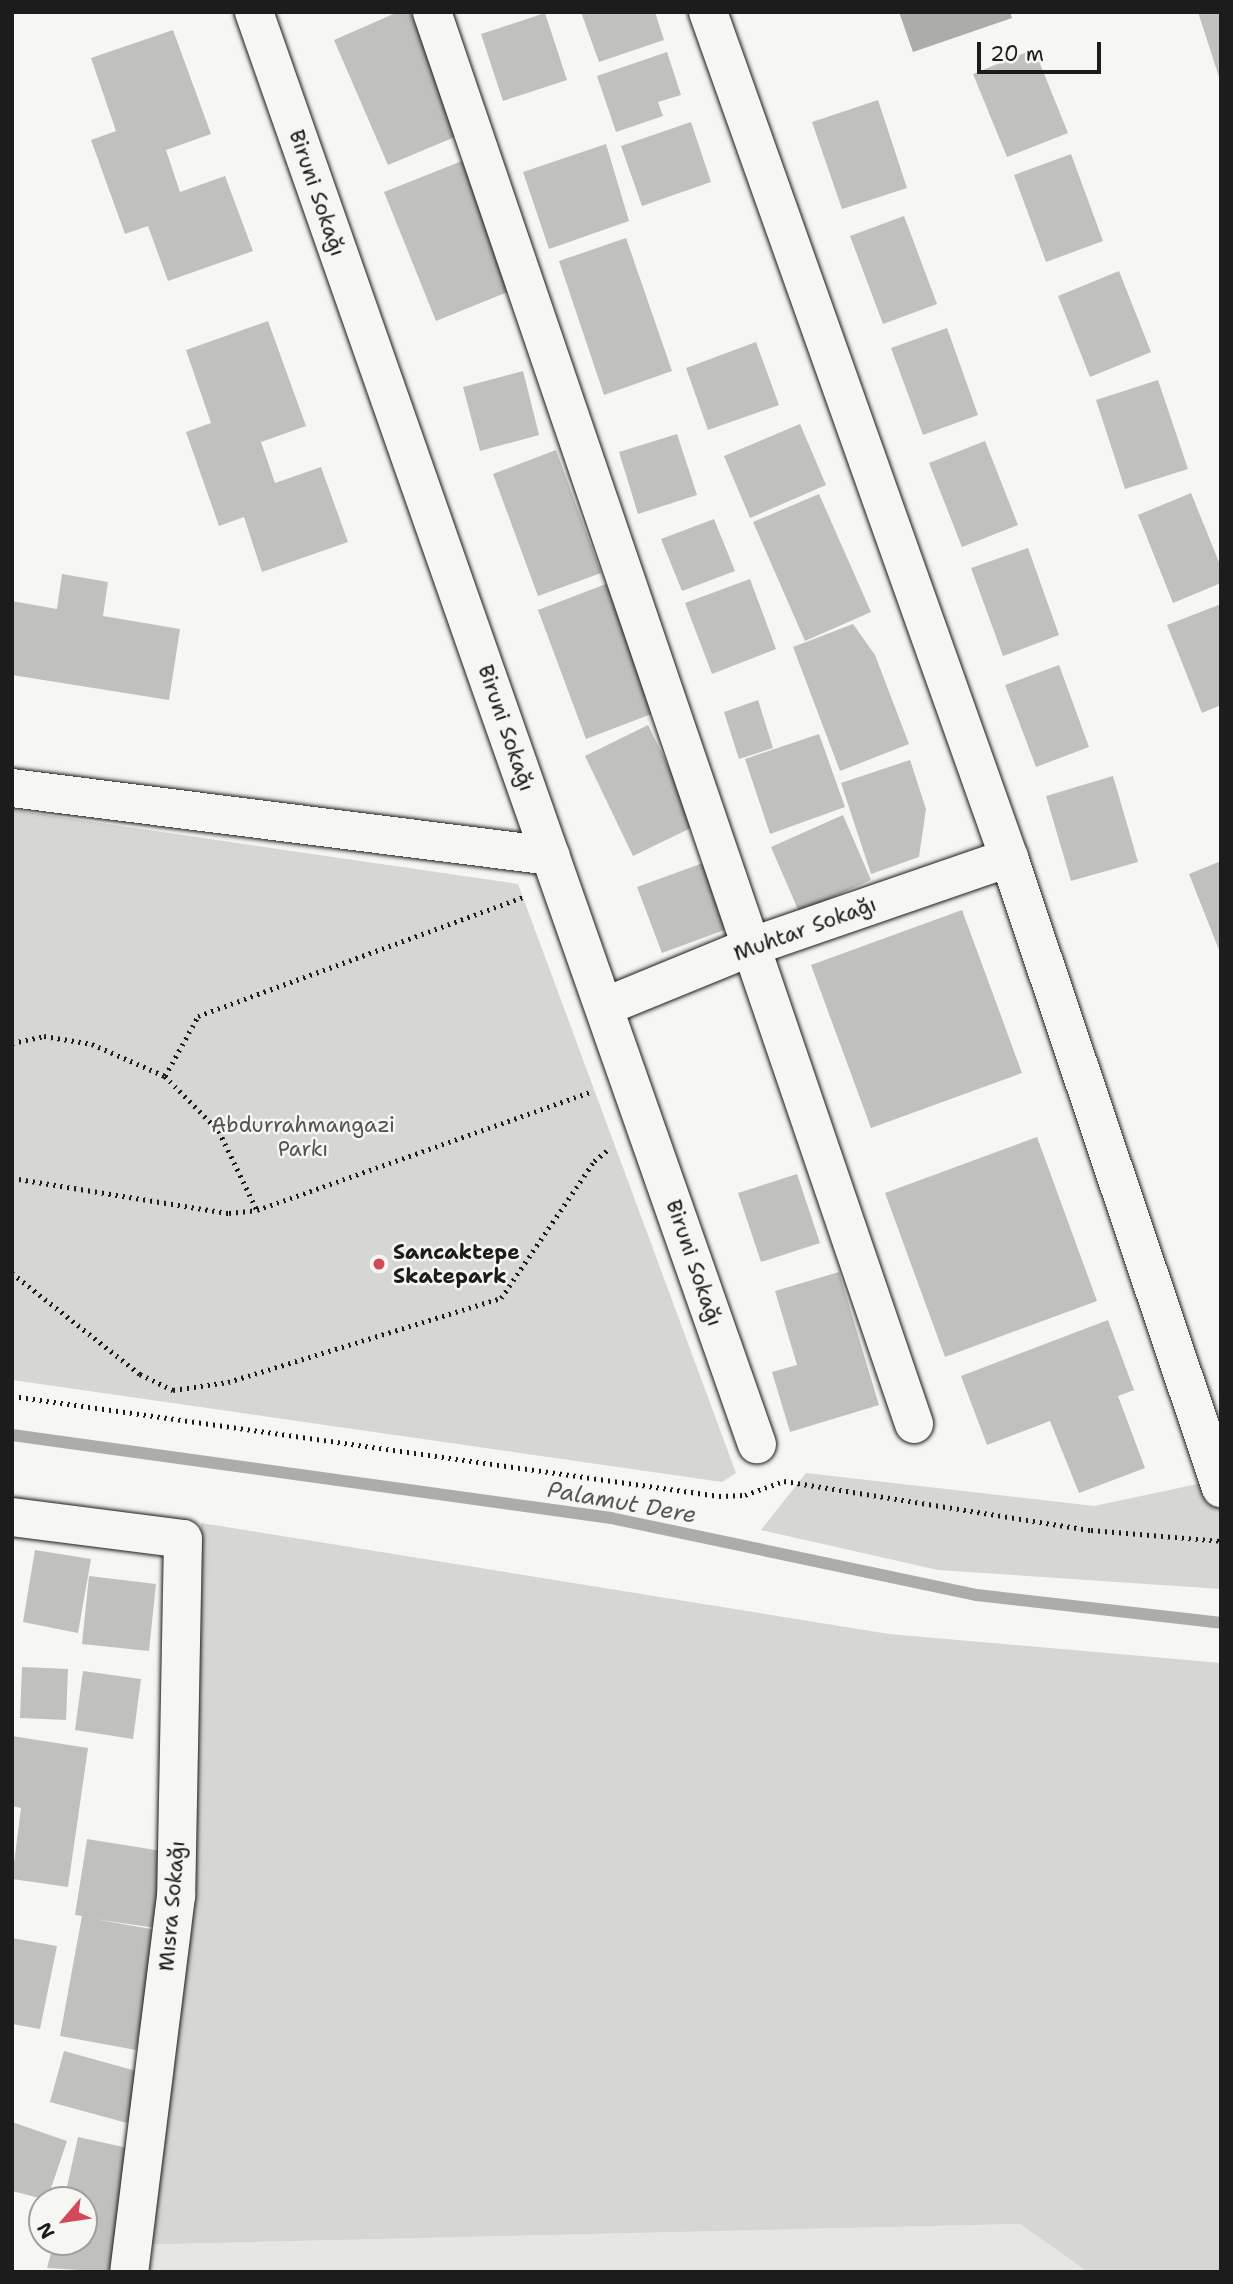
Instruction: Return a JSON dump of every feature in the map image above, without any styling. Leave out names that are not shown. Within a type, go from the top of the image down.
[{"type":"street","name":"Biruni Sokağı","points":[[254,12],[757,1444]]},
{"type":"street","points":[[432,12],[914,1424]]},
{"type":"street","points":[[708,12],[1009,859],[1221,1488]]},
{"type":"street","points":[[12,788],[555,870]]},
{"type":"street","name":"Muhtar Sokağı","points":[[604,1007],[753,946],[1009,859]]},
{"type":"street","name":"Mısra Sokağı","points":[[12,1517],[183,1539],[176,1896],[129,2272]]},
{"type":"path","points":[[165,1076],[198,1016],[555,870]]},
{"type":"path","points":[[12,1043],[44,1036],[92,1044],[165,1076],[219,1131],[257,1210]]},
{"type":"path","points":[[12,1178],[229,1213],[257,1210],[628,1078]]},
{"type":"path","points":[[12,1273],[140,1374],[173,1390],[228,1382],[501,1298],[594,1161],[620,1141],[648,1134]]},
{"type":"path","points":[[12,1396],[719,1496],[745,1495],[784,1481],[1091,1530],[1221,1541]]},
{"type":"shaded area","points":[[899,12],[1010,12],[1012,18],[913,52]]},
{"type":"shaded area","points":[[1020,2224],[1088,2272],[125,2272],[127,2245]]},
{"type":"green space","name":"Abdurrahmangazi Parkı","points":[[12,810],[518,884],[736,1473],[722,1482],[12,1380]]},
{"type":"green space","points":[[806,1473],[1094,1506],[1221,1479],[1221,1589],[938,1570],[761,1530]]},
{"type":"green space","points":[[201,1523],[889,1634],[1221,1663],[1221,2272],[1088,2272],[1020,2224],[127,2245]]},
{"type":"building","points":[[398,12],[410,12],[462,134],[388,165],[334,40]]},
{"type":"building","points":[[581,12],[655,12],[664,40],[599,62]]},
{"type":"building","points":[[1198,12],[1221,12],[1221,80],[1220,80]]},
{"type":"building","points":[[545,13],[567,80],[503,101],[481,34]]},
{"type":"building","points":[[173,30],[211,134],[166,150],[180,192],[225,176],[253,251],[168,281],[148,226],[125,234],[91,140],[116,131],[91,58]]},
{"type":"building","points":[[1034,49],[1068,133],[1007,157],[973,74]]},
{"type":"building","points":[[667,52],[681,95],[658,102],[663,116],[616,132],[597,76]]},
{"type":"building","points":[[878,100],[907,188],[842,209],[812,122]]},
{"type":"building","points":[[691,122],[711,182],[642,206],[621,146]]},
{"type":"building","points":[[606,144],[629,221],[549,249],[523,172]]},
{"type":"building","points":[[1071,154],[1103,241],[1046,262],[1014,175]]},
{"type":"building","points":[[462,161],[515,289],[436,321],[384,192]]},
{"type":"building","points":[[904,216],[937,304],[883,324],[850,236]]},
{"type":"building","points":[[626,238],[672,371],[604,395],[559,261]]},
{"type":"building","points":[[1119,271],[1151,352],[1090,377],[1058,296]]},
{"type":"building","points":[[268,321],[306,426],[261,442],[275,483],[321,467],[348,542],[262,572],[244,517],[219,526],[186,432],[211,423],[186,350]]},
{"type":"building","points":[[947,328],[978,415],[923,435],[891,348]]},
{"type":"building","points":[[756,342],[779,405],[708,430],[686,368]]},
{"type":"building","points":[[523,371],[539,435],[480,451],[463,387]]},
{"type":"building","points":[[1158,380],[1188,469],[1125,489],[1096,400]]},
{"type":"building","points":[[800,424],[826,485],[750,518],[724,456]]},
{"type":"building","points":[[677,434],[697,495],[638,514],[619,452]]},
{"type":"building","points":[[985,441],[1018,525],[962,547],[929,463]]},
{"type":"building","points":[[556,450],[601,573],[538,596],[493,474]]},
{"type":"building","points":[[1191,493],[1221,567],[1221,583],[1173,603],[1138,515]]},
{"type":"building","points":[[819,494],[871,612],[805,641],[753,522]]},
{"type":"building","points":[[714,519],[735,571],[682,591],[661,539]]},
{"type":"building","points":[[1028,548],[1059,635],[1003,656],[971,568]]},
{"type":"building","points":[[62,574],[108,582],[103,616],[180,629],[169,700],[12,675],[12,601],[57,609]]},
{"type":"building","points":[[750,579],[776,649],[712,674],[685,603]]},
{"type":"building","points":[[606,584],[654,713],[586,739],[538,610]]},
{"type":"building","points":[[1221,604],[1221,705],[1202,713],[1167,625]]},
{"type":"building","points":[[853,624],[875,655],[909,744],[840,771],[793,647]]},
{"type":"building","points":[[1059,665],[1089,747],[1036,767],[1005,685]]},
{"type":"building","points":[[758,700],[773,748],[739,759],[724,712]]},
{"type":"building","points":[[648,725],[697,825],[633,856],[585,756]]},
{"type":"building","points":[[819,734],[845,807],[770,834],[745,759]]},
{"type":"building","points":[[910,760],[926,809],[919,857],[871,874],[841,783]]},
{"type":"building","points":[[1113,776],[1138,862],[1071,881],[1046,796]]},
{"type":"building","points":[[843,815],[871,880],[799,912],[771,847]]},
{"type":"building","points":[[1221,861],[1221,955],[1189,874]]},
{"type":"building","points":[[703,863],[727,929],[662,953],[637,887]]},
{"type":"building","points":[[962,910],[1022,1073],[871,1128],[811,965]]},
{"type":"building","points":[[1037,1137],[1097,1301],[945,1357],[885,1193]]},
{"type":"building","points":[[797,1174],[820,1243],[761,1262],[738,1193]]},
{"type":"building","points":[[839,1272],[879,1405],[790,1432],[772,1372],[797,1365],[775,1291]]},
{"type":"building","points":[[1108,1320],[1134,1390],[1118,1396],[1145,1468],[1079,1493],[1050,1421],[987,1445],[961,1376]]},
{"type":"building","points":[[35,1550],[91,1559],[78,1633],[23,1622]]},
{"type":"building","points":[[89,1576],[156,1584],[149,1651],[82,1644]]},
{"type":"building","points":[[22,1667],[68,1669],[66,1720],[20,1718]]},
{"type":"building","points":[[83,1671],[141,1679],[133,1739],[75,1730]]},
{"type":"building","points":[[12,1736],[88,1748],[68,1887],[12,1879],[21,1808],[12,1806]]},
{"type":"building","points":[[87,1839],[168,1852],[156,1928],[94,1919],[157,1930],[136,2050],[60,2036],[82,1916],[75,1915]]},
{"type":"building","points":[[12,1938],[57,1946],[40,2029],[12,2024]]},
{"type":"building","points":[[64,2051],[140,2072],[127,2123],[50,2102]]},
{"type":"building","points":[[12,2122],[67,2141],[52,2186],[28,2186],[28,2195],[12,2191]]},
{"type":"building","points":[[78,2137],[141,2151],[113,2272],[47,2268],[50,2256],[98,2256],[98,2186],[67,2186]]},
{"type":"waterway","name":"Palamut Dere","points":[[12,1435],[611,1518],[977,1595],[1221,1623]]},
{"type":"place","name":"Sancaktepe Skatepark","points":[[379,1264]]}]
